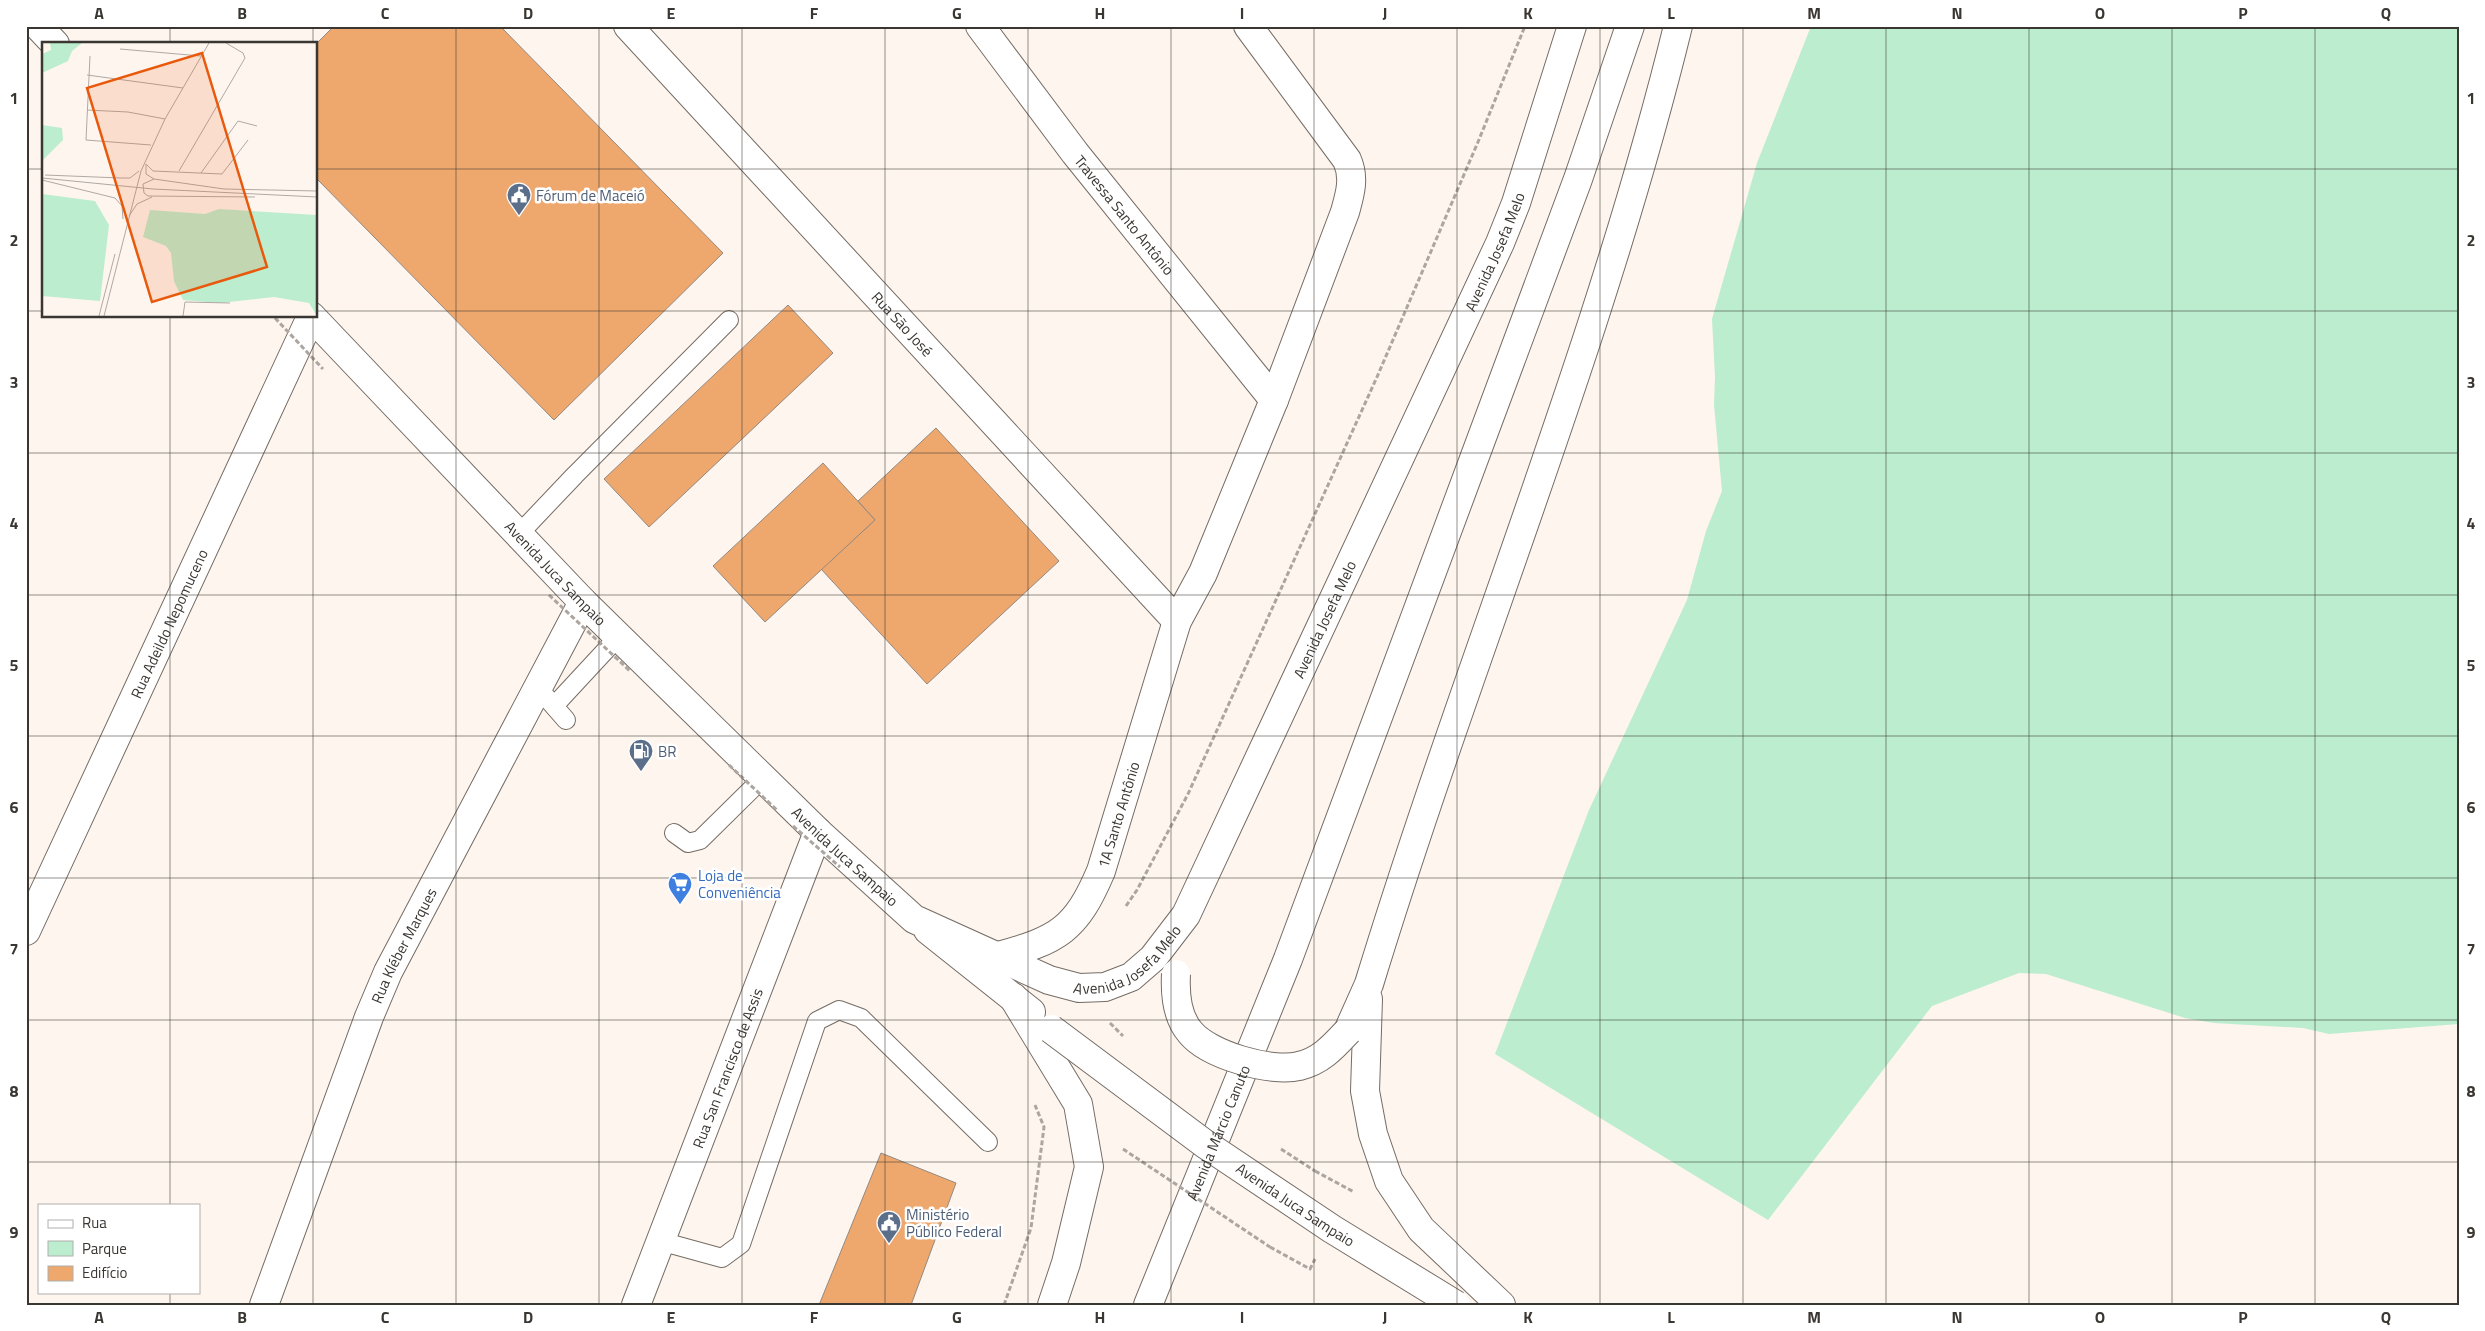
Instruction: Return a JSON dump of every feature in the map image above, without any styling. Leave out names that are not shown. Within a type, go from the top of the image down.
[{"type":"main road","points":[[26,37],[30,26]]},
{"type":"main road","points":[[38,26],[53,42]]},
{"type":"main road","name":"Rua São José","points":[[628,26],[1177,621]]},
{"type":"main road","name":"Travessa Santo Antônio","points":[[980,26],[1075,152],[1274,400]]},
{"type":"main road","name":"1A Santo Antônio","points":[[998,956],[1038,945],[1069,926],[1090,897],[1101,871],[1177,621],[1203,574],[1274,400],[1346,212],[1352,176],[1347,160],[1248,26]]},
{"type":"main road","name":"Avenida Josefa Melo","points":[[914,919],[1049,980],[1079,988],[1105,987],[1131,977],[1153,958],[1186,915],[1500,243],[1516,202],[1572,26]]},
{"type":"main road","name":"Avenida Márcio Canuto","points":[[1148,1305],[1288,959],[1578,179],[1630,26]]},
{"type":"main road","points":[[1186,915],[1175,991],[1178,1006],[1189,1032],[1203,1044],[1220,1053],[1247,1062],[1274,1067],[1299,1066],[1327,1054],[1348,1031],[1368,984],[1598,306],[1656,116],[1678,26]]},
{"type":"main road","name":"Rua Adeildo Nepomuceno","points":[[26,931],[311,318]]},
{"type":"main road","name":"Avenida Juca Sampaio","points":[[312,318],[582,602],[764,778],[805,829],[1051,1028],[1205,1144],[1332,1229],[1456,1305]]},
{"type":"main road","name":"Rua Kléber Marques","points":[[264,1305],[369,1017],[388,972],[546,697],[582,602]]},
{"type":"main road","name":"Rua San Francisco de Assis","points":[[636,1305],[805,829]]},
{"type":"main road","points":[[1368,984],[1366,1091],[1373,1134],[1390,1181],[1421,1229],[1501,1305]]},
{"type":"main road","points":[[1013,997],[1078,1104],[1089,1167],[1066,1263],[1052,1305]]},
{"type":"lane","points":[[518,535],[575,474],[729,320]]},
{"type":"lane","points":[[566,720],[546,697],[618,637]]},
{"type":"lane","points":[[674,833],[688,843],[700,840],[764,778]]},
{"type":"lane","points":[[660,1241],[722,1258],[741,1244],[817,1020],[839,1010],[861,1018],[988,1142]]},
{"type":"path","points":[[1121,914],[1138,890],[1196,776],[1377,377],[1478,142],[1525,26]]},
{"type":"path","points":[[275,318],[323,369]]},
{"type":"path","points":[[550,595],[630,672]]},
{"type":"path","points":[[729,765],[778,811]]},
{"type":"path","points":[[805,829],[840,867]]},
{"type":"path","points":[[1004,1305],[1031,1228],[1044,1127],[1033,1101]]},
{"type":"path","points":[[1122,1149],[1270,1247],[1310,1269]]},
{"type":"green space","points":[[1811,26],[2459,26],[2459,1024],[2329,1034],[2303,1028],[2214,1023],[2185,1018],[2046,974],[2019,973],[1932,1006],[1768,1220],[1495,1054],[1589,810],[1687,600],[1706,531],[1722,491],[1714,405],[1715,377],[1712,319],[1757,163]]},
{"type":"building","name":"Fórum de Maceió","points":[[334,26],[500,26],[723,253],[554,420],[318,180],[318,42]]},
{"type":"building","points":[[788,305],[833,353],[649,527],[604,479]]},
{"type":"building","points":[[936,428],[1059,561],[927,684],[821,569],[875,520],[858,501]]},
{"type":"building","points":[[823,463],[875,520],[765,622],[713,566]]},
{"type":"building","name":"Ministério Público Federal","points":[[881,1153],[956,1183],[911,1305],[819,1305]]},
{"type":"place","name":"Fórum de Maceió","points":[[519,216]]},
{"type":"place","name":"BR","points":[[641,772]]},
{"type":"place","name":"Loja de Conveniência","points":[[680,905]]},
{"type":"place","name":"Ministério Público Federal","points":[[889,1244]]}]
